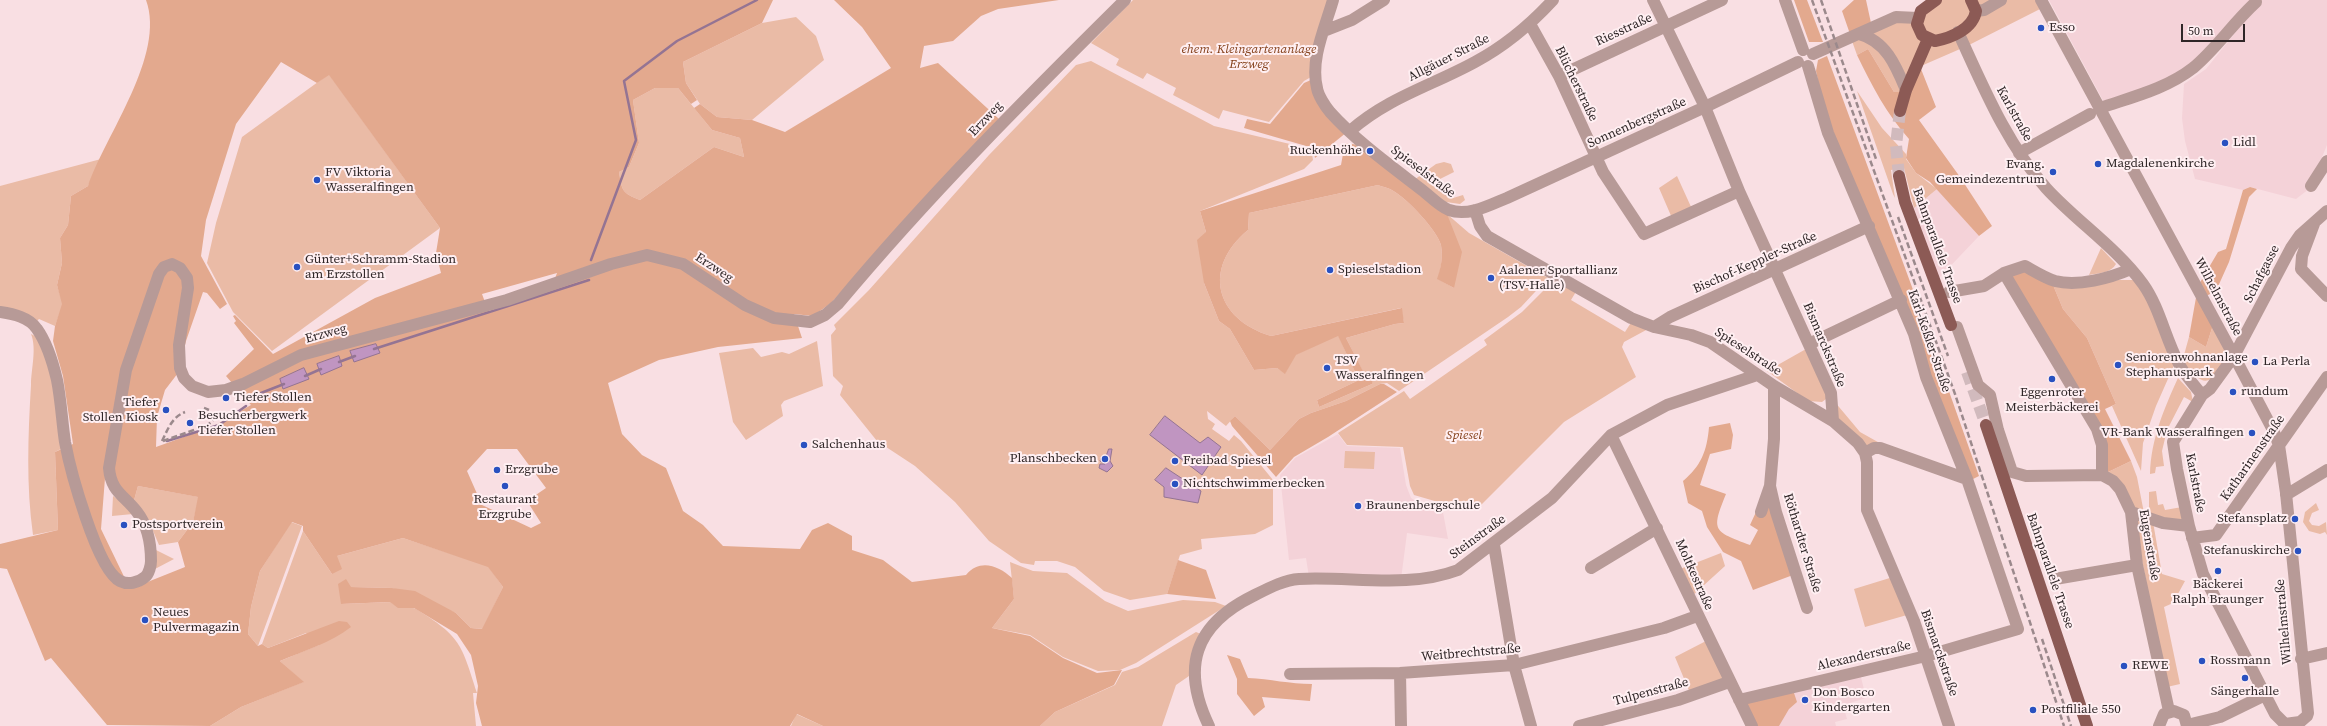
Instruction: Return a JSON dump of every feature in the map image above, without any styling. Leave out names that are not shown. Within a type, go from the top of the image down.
[{"type":"main road","points":[[1936,0],[1925,6],[1918,18],[1919,30],[1928,39],[1935,41],[1945,39],[1971,23],[1976,11],[1971,0]]},
{"type":"main road","points":[[1900,111],[1906,90],[1928,39]]},
{"type":"main road","name":"Bahnparallele Trasse","points":[[1898,176],[1905,202],[1954,326]]},
{"type":"main road","name":"Bahnparallele Trasse","points":[[1986,425],[2087,726]]},
{"type":"street","name":"Erzweg","points":[[0,312],[22,317],[36,327],[44,341],[57,380],[65,443],[84,513],[109,571],[119,581],[129,584],[138,582],[147,576],[151,563],[150,542],[145,524],[137,512],[110,482],[109,468],[126,370],[159,274],[164,267],[172,264],[180,268],[187,278],[188,288],[179,345],[180,368],[184,378],[192,386],[208,392],[226,390],[243,384],[301,355],[508,300],[611,264],[647,255],[682,264],[745,304],[774,318],[810,322],[825,315],[838,304],[920,210],[1013,111],[1126,0]]},
{"type":"street","name":"Spieselstraße","points":[[1333,0],[1315,60],[1314,74],[1317,90],[1329,111],[1395,170],[1449,210],[1463,212],[1475,210],[1480,226],[1487,236],[1631,318],[1654,327],[1691,335],[1710,342],[1774,386],[1833,421]]},
{"type":"street","points":[[1324,31],[1352,20],[1384,0]]},
{"type":"street","name":"Allgäuer Straße","points":[[1350,131],[1371,114],[1388,104],[1475,63],[1499,48],[1530,24],[1553,0]]},
{"type":"street","name":"Bismarckstraße","points":[[1653,0],[1705,107],[1740,191],[1831,393],[1833,421]]},
{"type":"street","name":"Riesstraße","points":[[1559,76],[1722,0]]},
{"type":"street","points":[[1785,0],[1813,61],[1803,64]]},
{"type":"street","points":[[1976,11],[2001,0]]},
{"type":"street","name":"Wilhelmstraße","points":[[2041,0],[2095,111],[2234,356],[2273,430],[2279,445],[2286,495],[2301,659],[2308,713],[2307,716],[2300,722]]},
{"type":"street","points":[[2019,152],[2095,111],[2153,90],[2192,68],[2238,18],[2256,2]]},
{"type":"street","points":[[1808,52],[1859,34],[1896,17],[1918,18]]},
{"type":"street","name":"Blücherstraße","points":[[1530,24],[1559,76],[1595,157],[1632,219],[1644,234],[1740,191]]},
{"type":"street","name":"Karlstraße","points":[[1958,32],[1992,105],[2019,152],[2044,186],[2062,205],[2131,269],[2154,302],[2178,363],[2202,395],[2174,442],[2177,469],[2190,532],[2203,574],[2265,695],[2282,722],[2292,724],[2300,722]]},
{"type":"street","points":[[1859,34],[1878,42],[1900,74],[1906,90]]},
{"type":"street","name":"Sonnenbergstraße","points":[[1475,210],[1488,206],[1803,64]]},
{"type":"street","name":"Karl-Keßler-Straße","points":[[1803,64],[1828,133],[1901,300],[1914,334],[1926,377],[1967,479],[2018,629]]},
{"type":"street","points":[[2311,186],[2327,161]]},
{"type":"street","name":"Schafgasse","points":[[2202,395],[2210,389],[2234,356],[2291,248],[2300,235],[2316,219],[2327,211]]},
{"type":"street","points":[[2316,219],[2302,256],[2301,269],[2327,296]]},
{"type":"street","name":"Bischof-Keppler-Straße","points":[[1654,327],[1670,317],[1869,226]]},
{"type":"street","points":[[1949,292],[1984,286],[2004,273],[2025,266],[2051,279],[2067,282],[2106,277],[2131,269]]},
{"type":"street","points":[[1954,326],[1978,385],[1990,395],[1998,430],[2012,472],[2026,476],[2102,475],[2102,446],[2097,429],[2004,273]]},
{"type":"street","points":[[1808,344],[1901,300]]},
{"type":"street","name":"Steinstraße","points":[[1209,726],[1198,700],[1194,677],[1200,646],[1210,628],[1234,607],[1277,585],[1298,579],[1397,581],[1443,576],[1458,570],[1494,545],[1552,498],[1611,435],[1667,405],[1757,375]]},
{"type":"street","name":"Katharinenstraße","points":[[2131,512],[2190,532],[2216,535],[2327,377]]},
{"type":"street","points":[[1761,512],[1770,486],[1774,439],[1774,386]]},
{"type":"street","points":[[1833,421],[1858,443],[1865,453],[1874,448],[1880,448],[1967,479]]},
{"type":"street","name":"Moltkestraße","points":[[1611,435],[1658,528],[1697,616],[1752,726]]},
{"type":"street","name":"Bismarckstraße","points":[[1865,453],[1867,462],[1867,510],[1926,656],[1949,726]]},
{"type":"street","points":[[2286,495],[2327,470]]},
{"type":"street","name":"Eugenstraße","points":[[2102,475],[2113,481],[2120,489],[2131,512],[2137,565],[2169,711]]},
{"type":"street","name":"Röthardter Straße","points":[[1770,486],[1778,517],[1807,608]]},
{"type":"street","points":[[1591,568],[1658,528]]},
{"type":"street","points":[[1494,545],[1514,665],[1531,726]]},
{"type":"street","points":[[2055,579],[2137,565]]},
{"type":"street","name":"Weitbrechtstraße","points":[[1290,674],[1400,673],[1514,665],[1657,630],[1697,616]]},
{"type":"street","name":"Alexanderstraße","points":[[1739,700],[1926,656],[2018,629]]},
{"type":"street","points":[[2301,659],[2327,653]]},
{"type":"street","points":[[1400,673],[1401,726]]},
{"type":"street","name":"Tulpenstraße","points":[[1580,726],[1616,722],[1730,682]]},
{"type":"street","points":[[2159,726],[2160,718],[2169,711],[2174,711],[2184,715],[2187,726],[2220,717],[2265,695]]},
{"type":"shaded area","points":[[146,0],[773,0],[762,23],[683,62],[686,83],[697,100],[691,104],[678,88],[655,88],[633,100],[639,143],[629,167],[619,172],[622,187],[626,193],[640,200],[714,147],[744,157],[740,138],[712,130],[694,108],[700,104],[717,117],[752,120],[785,132],[891,68],[862,27],[834,0],[1059,0],[998,9],[981,16],[953,41],[924,46],[920,68],[938,63],[999,119],[831,303],[813,316],[794,314],[802,338],[718,347],[659,360],[608,383],[622,434],[642,455],[666,468],[683,511],[703,525],[723,546],[800,549],[812,530],[828,523],[852,536],[852,550],[883,560],[912,582],[966,575],[971,570],[983,565],[995,567],[1012,578],[1014,599],[992,628],[1030,636],[1063,658],[1097,673],[1122,670],[1114,685],[1055,712],[1040,726],[823,726],[797,714],[790,726],[482,726],[476,703],[478,686],[471,655],[457,634],[414,608],[398,608],[390,602],[341,604],[338,584],[346,579],[351,587],[392,588],[415,591],[456,613],[471,628],[482,629],[503,587],[488,567],[403,538],[337,556],[342,569],[332,574],[303,531],[303,526],[292,522],[260,571],[251,607],[248,634],[258,646],[262,644],[268,648],[339,621],[347,622],[351,627],[343,633],[317,646],[280,661],[304,682],[241,707],[210,726],[107,725],[51,658],[45,661],[7,569],[0,568],[0,544],[58,530],[55,452],[73,444],[63,376],[53,341],[55,326],[62,304],[57,285],[62,263],[60,238],[68,225],[71,196],[88,186],[96,165],[131,94],[141,69],[148,45],[150,22]],"holes":[[[281,62],[317,83],[329,75],[440,228],[436,253],[441,273],[375,298],[273,354],[235,315],[233,316],[236,321],[234,323],[254,349],[226,376],[251,405],[214,426],[156,447],[157,417],[165,390],[178,373],[186,341],[203,292],[207,293],[220,309],[227,304],[201,256],[206,220],[236,124]],[[557,273],[551,290],[489,313],[482,294]],[[487,449],[517,449],[546,488],[527,501],[541,523],[531,528],[482,505],[467,471]],[[105,478],[133,504],[138,486],[198,497],[193,522],[178,542],[185,567],[130,589],[101,529]]]},
{"type":"shaded area","points":[[1794,0],[1807,0],[1823,42],[1809,42]]},
{"type":"shaded area","points":[[1854,0],[1866,0],[1871,23],[1850,34],[1842,11]]},
{"type":"shaded area","points":[[2049,0],[2327,0],[2327,145],[2309,189],[2296,199],[2250,187],[2243,190],[2195,179],[2185,141],[2182,118],[2184,84],[2206,69],[2247,18],[2171,80],[2105,104]]},
{"type":"shaded area","points":[[1868,49],[1894,92],[1903,92],[1921,69],[1936,107],[1919,120],[1960,177],[1992,226],[1979,236],[1930,182],[1916,173],[1906,158],[1909,139],[1893,119],[1880,99],[1857,55]]},
{"type":"shaded area","points":[[1827,56],[1912,287],[1979,476],[1969,481],[1829,133],[1816,71],[1818,60]]},
{"type":"shaded area","points":[[1311,80],[1347,132],[1315,158],[1313,148],[1244,128],[1247,119],[1270,124],[1304,83]]},
{"type":"shaded area","points":[[1345,143],[1359,145],[1447,214],[1462,252],[1454,288],[1437,279],[1440,271],[1442,249],[1434,232],[1414,208],[1401,196],[1378,185],[1249,213],[1248,230],[1233,245],[1224,260],[1220,276],[1221,291],[1227,305],[1237,318],[1252,328],[1271,336],[1402,308],[1404,323],[1395,324],[1346,338],[1366,377],[1373,375],[1372,384],[1319,407],[1317,400],[1359,380],[1338,336],[1296,355],[1285,374],[1277,368],[1254,370],[1230,329],[1219,321],[1204,283],[1197,240],[1206,232],[1200,211],[1341,165]]},
{"type":"shaded area","points":[[2250,187],[2257,189],[2249,197],[2229,262],[2216,291],[2204,297],[2198,286],[2218,252],[2226,249],[2243,190]]},
{"type":"shaded area","points":[[1937,189],[1979,236],[1939,278],[1914,208]]},
{"type":"shaded area","points":[[2026,271],[2053,285],[2063,309],[2087,338],[2116,404],[2105,409],[2131,461],[2106,473],[2101,426],[2011,276]]},
{"type":"shaded area","points":[[2197,292],[2213,325],[2206,347],[2189,337]]},
{"type":"shaded area","points":[[376,344],[380,353],[354,362],[350,351]]},
{"type":"shaded area","points":[[339,356],[342,366],[321,375],[317,364]]},
{"type":"shaded area","points":[[304,368],[309,379],[283,389],[280,379]]},
{"type":"shaded area","points":[[1380,384],[1384,384],[1397,392],[1328,437],[1294,457],[1276,477],[1232,426],[1230,421],[1235,416],[1270,450],[1299,419],[1311,413],[1346,401]]},
{"type":"shaded area","points":[[1165,416],[1200,443],[1208,437],[1221,447],[1202,475],[1150,435]]},
{"type":"shaded area","points":[[1730,423],[1733,435],[1731,449],[1710,454],[1700,485],[1726,494],[1718,516],[1718,528],[1729,536],[1750,545],[1758,530],[1750,525],[1756,512],[1770,496],[1793,575],[1753,590],[1741,561],[1723,552],[1707,527],[1702,511],[1688,503],[1683,481],[1699,464],[1705,451],[1709,427]]},
{"type":"shaded area","name":"Braunenbergschule","points":[[1338,434],[1347,446],[1400,448],[1406,485],[1411,498],[1422,505],[1442,507],[1448,539],[1407,533],[1401,579],[1309,577],[1306,558],[1289,560],[1280,475],[1295,458]]},
{"type":"shaded area","name":"Planschbecken","points":[[1109,449],[1112,449],[1110,461],[1113,466],[1107,472],[1099,468],[1100,464],[1105,464],[1100,461],[1101,458],[1105,458]]},
{"type":"shaded area","name":"Nichtschwimmerbecken","points":[[1166,468],[1201,491],[1198,503],[1164,497],[1164,487],[1155,480]]},
{"type":"shaded area","points":[[1178,560],[1206,570],[1216,599],[1167,594]]},
{"type":"shaded area","points":[[1227,655],[1240,659],[1248,678],[1312,684],[1310,701],[1262,697],[1265,707],[1254,716],[1237,694],[1237,679]]},
{"type":"shaded area","name":"Don Bosco Kindergarten","points":[[1860,673],[1866,698],[1843,705],[1847,719],[1835,722],[1836,726],[1756,726],[1744,702]]},
{"type":"shaded area","points":[[1793,690],[1797,702],[1789,709],[1779,726],[1756,726],[1744,702]]},
{"type":"green space","name":"ehem. Kleingartenanlage Erzweg","points":[[1133,0],[1332,0],[1311,77],[1304,81],[1269,122],[1223,110],[1219,119],[1173,95],[1176,88],[1147,73],[1143,79],[1116,65],[1119,59],[1091,43]]},
{"type":"green space","points":[[1940,0],[2039,0],[2044,7],[1967,46],[1921,66],[1903,93],[1894,92],[1868,49],[1857,55],[1852,41],[1896,18],[1920,20]]},
{"type":"green space","points":[[796,17],[816,36],[824,60],[752,120],[717,117],[700,104],[686,83],[683,62],[762,23]]},
{"type":"green space","points":[[1091,61],[1214,126],[1311,149],[1313,160],[1304,169],[1200,211],[1206,232],[1204,283],[1219,321],[1230,329],[1254,370],[1277,368],[1285,373],[1295,355],[1338,335],[1359,380],[1317,400],[1319,407],[1372,384],[1372,375],[1366,378],[1346,338],[1395,324],[1404,323],[1401,308],[1271,336],[1252,328],[1237,318],[1227,305],[1221,291],[1220,276],[1224,260],[1233,245],[1248,230],[1249,213],[1378,185],[1401,196],[1414,208],[1434,232],[1442,249],[1438,279],[1454,288],[1447,214],[1469,233],[1548,278],[1521,307],[1508,317],[1399,391],[1387,383],[1380,384],[1346,401],[1311,413],[1299,419],[1270,450],[1235,416],[1226,426],[1207,411],[1208,419],[1215,424],[1212,429],[1229,441],[1234,435],[1241,441],[1273,480],[1273,525],[1255,534],[1201,539],[1202,549],[1180,555],[1167,594],[1130,600],[1104,591],[1075,567],[1057,561],[1035,561],[1034,565],[1021,563],[989,541],[955,502],[915,466],[877,441],[840,395],[843,386],[833,376],[831,335],[836,329],[834,325],[869,290],[989,155],[1076,65]]},
{"type":"green space","name":"FV Viktoria Wasseralfingen","points":[[329,74],[440,228],[272,351],[233,312],[207,263],[216,223],[242,137]]},
{"type":"green space","points":[[655,88],[678,88],[712,130],[740,138],[744,157],[714,147],[640,200],[626,193],[622,187],[619,172],[629,167],[639,143],[633,100]]},
{"type":"green space","points":[[1857,91],[1882,128],[1906,154],[1906,159],[1916,173],[1937,189],[1914,208],[1904,168],[1891,170],[1895,198],[1893,194]]},
{"type":"green space","points":[[101,159],[88,186],[71,196],[68,225],[60,238],[62,263],[57,285],[63,304],[55,326],[39,319],[36,322],[0,308],[0,186]]},
{"type":"green space","points":[[1444,162],[1451,164],[1454,172],[1436,181],[1453,198],[1463,195],[1465,200],[1460,204],[1446,202],[1414,180],[1436,164]]},
{"type":"green space","points":[[1677,176],[1692,209],[1672,218],[1659,188]]},
{"type":"green space","points":[[2101,248],[2116,264],[2108,271],[2089,275]]},
{"type":"green space","name":"Spiesel","points":[[1556,278],[1577,290],[1571,300],[1625,332],[1632,321],[1648,329],[1624,342],[1622,347],[1636,377],[1564,422],[1476,510],[1445,504],[1414,495],[1410,486],[1403,447],[1347,445],[1338,433],[1404,391],[1410,399],[1487,345],[1484,340],[1522,312]]},
{"type":"green space","points":[[2134,280],[2140,285],[2175,363],[2156,406],[2143,443],[2141,471],[2112,406],[2116,404],[2087,338],[2063,309],[2053,285]]},
{"type":"green space","points":[[2213,325],[2231,355],[2213,377],[2208,380],[2203,380],[2198,378],[2182,362],[2189,337],[2206,347]]},
{"type":"green space","points":[[31,334],[37,337],[43,350],[51,377],[63,448],[55,452],[58,530],[33,535],[29,498],[28,460],[31,379],[34,353]]},
{"type":"green space","points":[[817,341],[823,386],[784,401],[781,405],[783,416],[746,440],[733,422],[719,353],[753,348],[761,357],[782,352],[789,354]]},
{"type":"green space","points":[[1806,349],[1826,393],[1826,399],[1822,402],[1808,401],[1767,371]]},
{"type":"green space","points":[[2178,378],[2191,392],[2193,402],[2184,397],[2167,430],[2162,451],[2164,466],[2156,467],[2155,473],[2150,474],[2153,449],[2159,424]]},
{"type":"green space","points":[[1834,401],[1860,432],[1885,446],[1865,451],[1837,419]]},
{"type":"green space","points":[[1345,451],[1375,452],[1374,469],[1344,468]]},
{"type":"green space","points":[[2131,461],[2137,477],[2144,513],[2132,510],[2106,473]]},
{"type":"green space","points":[[138,486],[199,497],[193,522],[178,542],[159,545],[148,519],[133,504]]},
{"type":"green space","points":[[2156,491],[2158,505],[2163,504],[2165,510],[2182,507],[2186,524],[2149,516],[2149,492]]},
{"type":"green space","points":[[113,496],[126,505],[133,514],[112,516]]},
{"type":"green space","points":[[2316,503],[2319,510],[2312,513],[2309,521],[2312,525],[2319,526],[2326,522],[2327,535],[2325,532],[2320,534],[2309,531],[2303,522],[2305,512]]},
{"type":"green space","points":[[2133,515],[2153,522],[2162,574],[2185,581],[2173,603],[2164,607],[2180,684],[2167,687]]},
{"type":"green space","points":[[291,522],[302,526],[258,646],[248,634],[251,607],[260,571]]},
{"type":"green space","points":[[303,531],[332,574],[337,556],[403,538],[488,566],[503,587],[483,629],[471,628],[456,613],[392,588],[350,587],[341,604],[391,602],[398,607],[410,607],[416,609],[431,619],[451,635],[463,652],[477,693],[473,693],[476,726],[210,726],[241,707],[303,682],[280,661],[319,645],[306,633],[268,648],[262,644]]},
{"type":"green space","points":[[154,549],[174,559],[155,569]]},
{"type":"green space","points":[[1721,553],[1725,566],[1692,596],[1680,569]]},
{"type":"green space","points":[[1010,562],[1033,571],[1067,573],[1105,601],[1128,611],[1183,600],[1215,602],[1226,606],[1136,663],[1120,670],[1098,671],[1063,657],[1030,635],[992,628],[1014,599]]},
{"type":"green space","points":[[1893,577],[1907,615],[1865,627],[1854,589]]},
{"type":"green space","points":[[1196,632],[1201,634],[1194,651],[1189,676],[1176,685],[1162,726],[1040,726],[1055,712],[1115,685],[1122,672],[1138,667]]},
{"type":"green space","points":[[1706,641],[1727,681],[1690,693],[1675,657]]},
{"type":"green space","points":[[796,714],[823,726],[791,726]]},
{"type":"waterway","points":[[591,260],[636,140],[624,81],[677,41],[757,0]]},
{"type":"waterway","points":[[374,349],[589,280]]},
{"type":"waterway","points":[[339,362],[355,356]]},
{"type":"waterway","points":[[305,376],[321,369]]},
{"type":"waterway","points":[[252,401],[261,393],[284,384]]},
{"type":"waterway","points":[[167,441],[219,425],[246,406]]},
{"type":"tunnel","points":[[1899,176],[1896,145],[1900,111]]},
{"type":"tunnel","points":[[1967,372],[1986,425]]},
{"type":"railway","points":[[1812,0],[1955,394],[2064,726]]},
{"type":"railway","points":[[1821,0],[1876,159]]},
{"type":"railway","points":[[1898,217],[1948,356]]},
{"type":"railway","points":[[204,408],[209,410]]},
{"type":"railway","points":[[162,441],[168,428],[174,420],[185,412]]},
{"type":"railway","points":[[163,441],[208,425],[213,420]]},
{"type":"railway","points":[[2042,639],[2071,726]]},
{"type":"place","name":"Esso","points":[[2041,28]]},
{"type":"place","name":"Lidl","points":[[2225,143]]},
{"type":"place","name":"Ruckenhöhe","points":[[1370,151]]},
{"type":"place","name":"Magdalenenkirche","points":[[2098,164]]},
{"type":"place","name":"Evang. Gemeindezentrum","points":[[2053,172]]},
{"type":"place","name":"FV Viktoria Wasseralfingen","points":[[317,180]]},
{"type":"place","name":"Günter+Schramm-Stadion am Erzstollen","points":[[297,267]]},
{"type":"place","name":"Spieselstadion","points":[[1330,270]]},
{"type":"place","name":"Aalener Sportallianz (TSV-Halle)","points":[[1491,278]]},
{"type":"place","name":"La Perla","points":[[2255,362]]},
{"type":"place","name":"Seniorenwohnanlage Stephanuspark","points":[[2118,365]]},
{"type":"place","name":"TSV Wasseralfingen","points":[[1327,368]]},
{"type":"place","name":"Eggenroter Meisterbäckerei","points":[[2052,379]]},
{"type":"place","name":"rundum","points":[[2233,392]]},
{"type":"place","name":"Tiefer Stollen","points":[[226,398]]},
{"type":"place","name":"Tiefer Stollen Kiosk","points":[[166,410]]},
{"type":"place","name":"Besucherbergwerk Tiefer Stollen","points":[[190,423]]},
{"type":"place","name":"VR-Bank Wasseralfingen","points":[[2252,433]]},
{"type":"place","name":"Salchenhaus","points":[[804,445]]},
{"type":"place","name":"Planschbecken","points":[[1105,459]]},
{"type":"place","name":"Freibad Spiesel","points":[[1175,461]]},
{"type":"place","name":"Erzgrube","points":[[497,470]]},
{"type":"place","name":"Nichtschwimmerbecken","points":[[1175,484]]},
{"type":"place","name":"Restaurant Erzgrube","points":[[505,486]]},
{"type":"place","name":"Braunenbergschule","points":[[1358,506]]},
{"type":"place","name":"Stefansplatz","points":[[2295,519]]},
{"type":"place","name":"Postsportverein","points":[[124,525]]},
{"type":"place","name":"Stefanuskirche","points":[[2298,551]]},
{"type":"place","name":"Bäckerei Ralph Braunger","points":[[2218,571]]},
{"type":"place","name":"Neues Pulvermagazin","points":[[145,620]]},
{"type":"place","name":"Rossmann","points":[[2202,661]]},
{"type":"place","name":"REWE","points":[[2124,666]]},
{"type":"place","name":"Sängerhalle","points":[[2245,678]]},
{"type":"place","name":"Don Bosco Kindergarten","points":[[1805,700]]},
{"type":"place","name":"Postfiliale 550","points":[[2033,710]]}]
